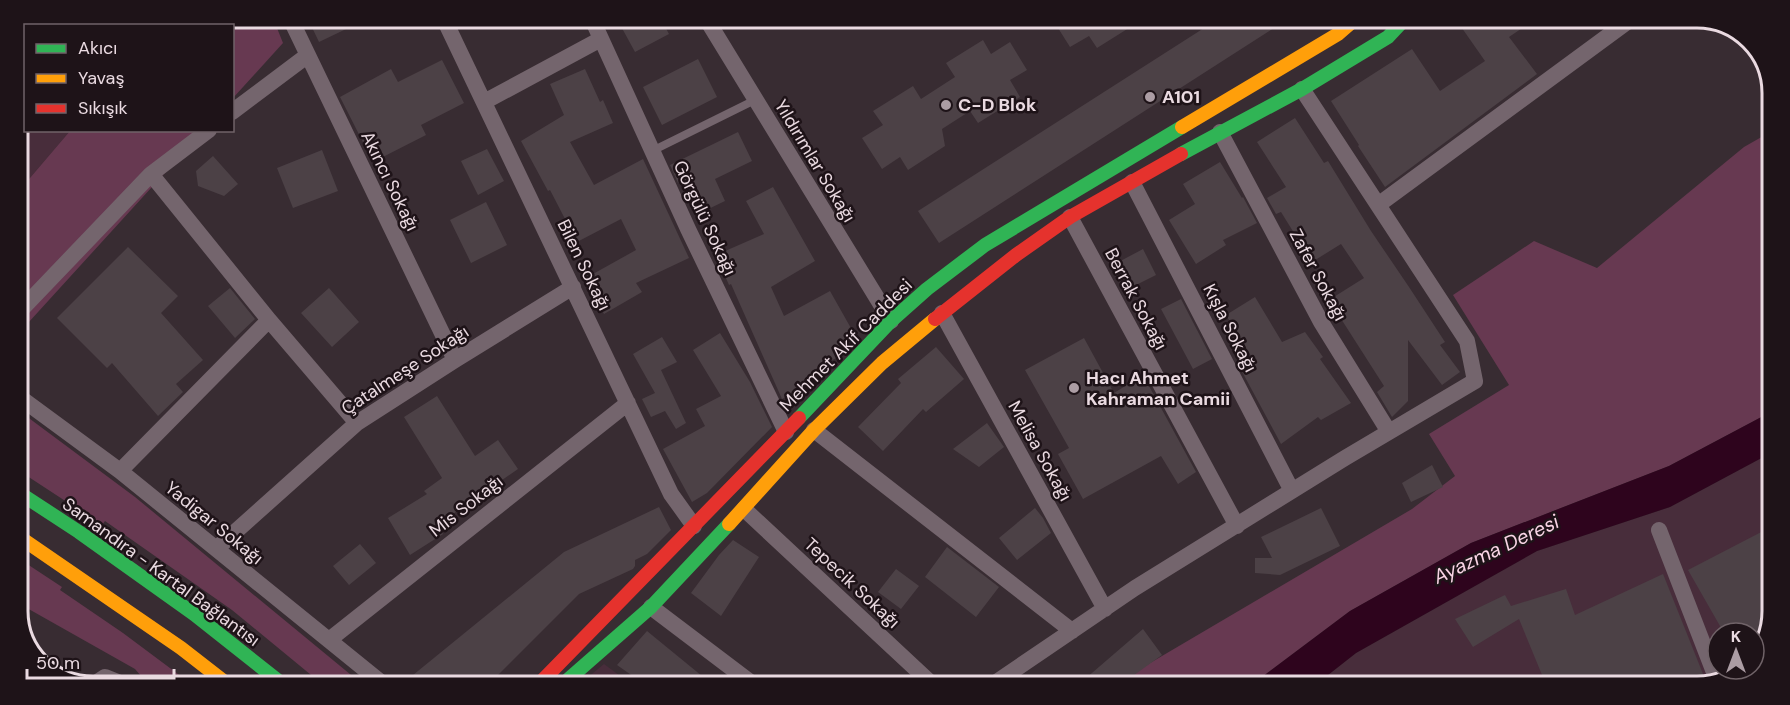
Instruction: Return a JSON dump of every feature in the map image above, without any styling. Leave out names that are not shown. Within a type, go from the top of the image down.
[{"type":"main road","name":"Mehmet Akif Caddesi","points":[[546,676],[786,432],[891,321],[927,289],[985,245],[1259,80],[1333,28]]},
{"type":"main road","name":"Mehmet Akif Caddesi","points":[[572,676],[651,607],[744,509],[814,430],[882,363],[942,313],[1016,255],[1070,217],[1220,132],[1302,89],[1388,37],[1396,28]]},
{"type":"main road","points":[[1259,80],[1302,89]]},
{"type":"main road","points":[[1114,168],[1132,182]]},
{"type":"main road","name":"Mehmet Akif Caddesi","points":[[786,432],[814,430]]},
{"type":"main road","name":"Samandıra - Kartal Bağlantısı","points":[[29,499],[194,614],[272,676]]},
{"type":"main road","points":[[29,543],[181,648],[217,676]]},
{"type":"street","name":"Akıncı Sokağı","points":[[295,28],[455,360]]},
{"type":"street","name":"Bilen Sokağı","points":[[448,28],[671,494],[694,526]]},
{"type":"street","name":"Görgülü Sokağı","points":[[596,28],[786,432]]},
{"type":"street","name":"Yıldırımlar Sokağı","points":[[712,28],[891,321]]},
{"type":"street","points":[[1378,205],[1619,28]]},
{"type":"street","points":[[484,102],[601,39]]},
{"type":"street","points":[[234,110],[308,55]]},
{"type":"street","points":[[1005,676],[1135,588],[1475,381],[1467,341],[1302,89]]},
{"type":"street","points":[[28,302],[151,174],[205,132]]},
{"type":"street","name":"Zafer Sokağı","points":[[1220,132],[1320,322],[1389,432]]},
{"type":"street","points":[[151,174],[269,320],[357,423]]},
{"type":"street","name":"Kışla Sokağı","points":[[1132,182],[1292,492]]},
{"type":"street","name":"Berrak Sokağı","points":[[1070,217],[1237,526]]},
{"type":"street","name":"Çatalmeşe Sokağı","points":[[216,549],[357,423],[573,287]]},
{"type":"street","name":"Melisa Sokağı","points":[[942,313],[1105,609]]},
{"type":"street","points":[[120,471],[269,320]]},
{"type":"street","name":"Mis Sokağı","points":[[329,640],[628,403]]},
{"type":"street","name":"Yadigar Sokağı","points":[[29,404],[120,471],[372,676]]},
{"type":"street","points":[[814,430],[1072,631]]},
{"type":"street","name":"Tepecik Sokağı","points":[[744,509],[923,676]]},
{"type":"street","points":[[1659,530],[1706,652]]},
{"type":"street","points":[[651,607],[742,676]]},
{"type":"lane","points":[[652,151],[755,100]]},
{"type":"shaded area","points":[[234,28],[277,28],[283,43],[234,97]]},
{"type":"shaded area","points":[[28,132],[69,132],[28,180]]},
{"type":"shaded area","points":[[69,132],[202,132],[28,323],[28,180]]},
{"type":"shaded area","points":[[1761,137],[1762,417],[1669,466],[1471,543],[1350,611],[1263,676],[1128,676],[1412,509],[1455,476],[1429,434],[1509,385],[1453,295],[1534,241],[1597,268],[1744,147]]},
{"type":"shaded area","points":[[29,418],[135,497],[352,676],[312,676],[232,610],[105,521],[102,525],[29,477]]},
{"type":"shaded area","points":[[1762,458],[1761,621],[1706,621],[1706,675],[1327,676],[1356,653],[1537,551],[1670,507]]},
{"type":"shaded area","points":[[29,565],[62,587],[60,590],[181,676],[141,676],[135,669],[29,609]]},
{"type":"shaded area","points":[[604,664],[620,676],[590,676]]},
{"type":"water","name":"Ayazma Deresi","points":[[1762,417],[1762,458],[1670,507],[1537,551],[1356,653],[1327,676],[1263,676],[1350,611],[1471,543],[1669,466]]},
{"type":"building","points":[[312,28],[348,28],[319,42]]},
{"type":"building","points":[[622,28],[666,28],[669,34],[635,52]]},
{"type":"building","points":[[1058,28],[1129,28],[1097,48],[1089,36],[1070,47]]},
{"type":"building","points":[[1204,28],[1274,28],[939,243],[918,211]]},
{"type":"building","points":[[1462,28],[1522,28],[1509,37],[1537,74],[1385,187],[1331,101],[1412,49],[1440,91],[1485,61]]},
{"type":"building","name":"C-D Blok","points":[[983,40],[991,54],[1010,42],[1027,70],[1010,80],[1020,97],[978,123],[970,111],[942,129],[945,146],[908,170],[900,157],[882,169],[862,138],[883,125],[873,111],[913,86],[921,99],[955,77],[946,63]]},
{"type":"building","points":[[698,59],[717,97],[662,125],[643,87]]},
{"type":"building","points":[[442,60],[464,103],[421,125],[426,135],[373,162],[340,97],[391,69],[398,82]]},
{"type":"building","points":[[585,69],[600,102],[603,100],[613,123],[570,142],[594,185],[643,159],[689,258],[636,283],[642,292],[604,314],[584,279],[636,250],[621,219],[577,242],[521,141],[564,115],[550,84]]},
{"type":"building","points":[[1295,118],[1324,163],[1328,161],[1371,231],[1445,342],[1440,345],[1460,372],[1442,385],[1408,340],[1408,401],[1392,417],[1377,392],[1384,386],[1329,300],[1364,278],[1341,244],[1312,262],[1281,212],[1276,214],[1267,198],[1286,187],[1257,142]]},
{"type":"building","points":[[738,132],[752,161],[715,179],[725,201],[700,213],[685,180],[678,183],[670,165]]},
{"type":"building","points":[[487,149],[504,181],[478,195],[461,161]]},
{"type":"building","points":[[322,150],[338,191],[293,208],[277,168]]},
{"type":"building","points":[[213,156],[238,184],[224,196],[198,186],[196,171]]},
{"type":"building","points":[[1220,162],[1257,223],[1223,240],[1226,245],[1196,264],[1169,220],[1195,204],[1183,184]]},
{"type":"building","points":[[773,187],[815,261],[771,287],[784,316],[830,291],[852,330],[852,342],[838,357],[812,371],[816,381],[782,399],[716,255],[764,234],[746,201]]},
{"type":"building","points":[[486,202],[507,245],[471,263],[450,220]]},
{"type":"building","points":[[128,247],[178,296],[161,313],[203,360],[176,384],[183,392],[158,416],[112,363],[107,368],[57,318]]},
{"type":"building","points":[[1143,249],[1156,275],[1124,291],[1111,266]]},
{"type":"building","points":[[230,288],[255,319],[235,338],[208,306]]},
{"type":"building","points":[[329,288],[359,322],[332,347],[301,313]]},
{"type":"building","points":[[1255,297],[1282,342],[1305,332],[1323,357],[1320,359],[1351,403],[1321,420],[1318,417],[1281,444],[1239,366],[1254,361],[1226,315]]},
{"type":"building","points":[[1181,299],[1212,359],[1193,369],[1161,309]]},
{"type":"building","points":[[720,333],[750,382],[772,427],[707,493],[692,502],[663,449],[705,426],[696,409],[721,396],[693,350]]},
{"type":"building","points":[[662,337],[677,362],[661,370],[686,423],[676,429],[665,411],[651,417],[642,399],[655,393],[633,354]]},
{"type":"building","points":[[1084,338],[1114,393],[1143,375],[1196,472],[1178,484],[1161,456],[1083,499],[1058,454],[1069,448],[1025,370]]},
{"type":"building","points":[[936,347],[964,379],[926,412],[923,409],[883,451],[858,427],[901,383],[898,379]]},
{"type":"building","points":[[437,396],[475,456],[498,440],[518,469],[437,525],[443,534],[410,555],[388,518],[427,494],[424,491],[442,478],[404,417]]},
{"type":"building","points":[[987,423],[1004,447],[979,467],[953,449]]},
{"type":"building","points":[[1432,465],[1443,487],[1411,502],[1402,483]]},
{"type":"building","points":[[659,507],[671,530],[647,554],[635,560],[633,569],[579,594],[497,676],[412,676],[564,552]]},
{"type":"building","points":[[1035,508],[1051,533],[1017,560],[999,538]]},
{"type":"building","points":[[1321,508],[1340,546],[1280,575],[1255,573],[1255,558],[1272,558],[1261,537]]},
{"type":"building","points":[[1762,532],[1761,621],[1717,621],[1688,570]]},
{"type":"building","points":[[733,540],[759,557],[721,616],[691,593]]},
{"type":"building","points":[[360,544],[376,563],[349,585],[333,566]]},
{"type":"building","points":[[947,547],[999,587],[976,617],[925,577]]},
{"type":"building","points":[[896,569],[919,586],[901,609],[878,592]]},
{"type":"building","points":[[1663,574],[1704,675],[1542,676],[1519,619],[1473,647],[1455,619],[1505,595],[1511,606],[1566,589],[1575,615]]},
{"type":"building","points":[[1143,629],[1162,655],[1133,676],[1088,676]]},
{"type":"building","points":[[647,631],[702,676],[633,676],[617,665]]},
{"type":"traffic: fast","points":[[1181,154],[1302,89],[1388,37],[1396,28]]},
{"type":"traffic: fast","points":[[799,418],[891,321],[927,289],[985,245],[1182,127]]},
{"type":"traffic: fast","points":[[29,499],[194,614],[272,676]]},
{"type":"traffic: fast","points":[[572,676],[651,607],[729,524]]},
{"type":"traffic: slow","points":[[1182,127],[1345,28]]},
{"type":"traffic: slow","points":[[729,524],[814,430],[882,363],[935,319]]},
{"type":"traffic: slow","points":[[29,543],[181,648],[217,676]]},
{"type":"traffic: jam","points":[[935,319],[1016,255],[1070,217],[1181,154]]},
{"type":"traffic: jam","points":[[547,676],[799,418]]},
{"type":"place","name":"A101","points":[[1150,97]]},
{"type":"place","name":"C-D Blok","points":[[946,105]]},
{"type":"place","name":"Hacı Ahmet Kahraman Camii","points":[[1074,388]]}]
